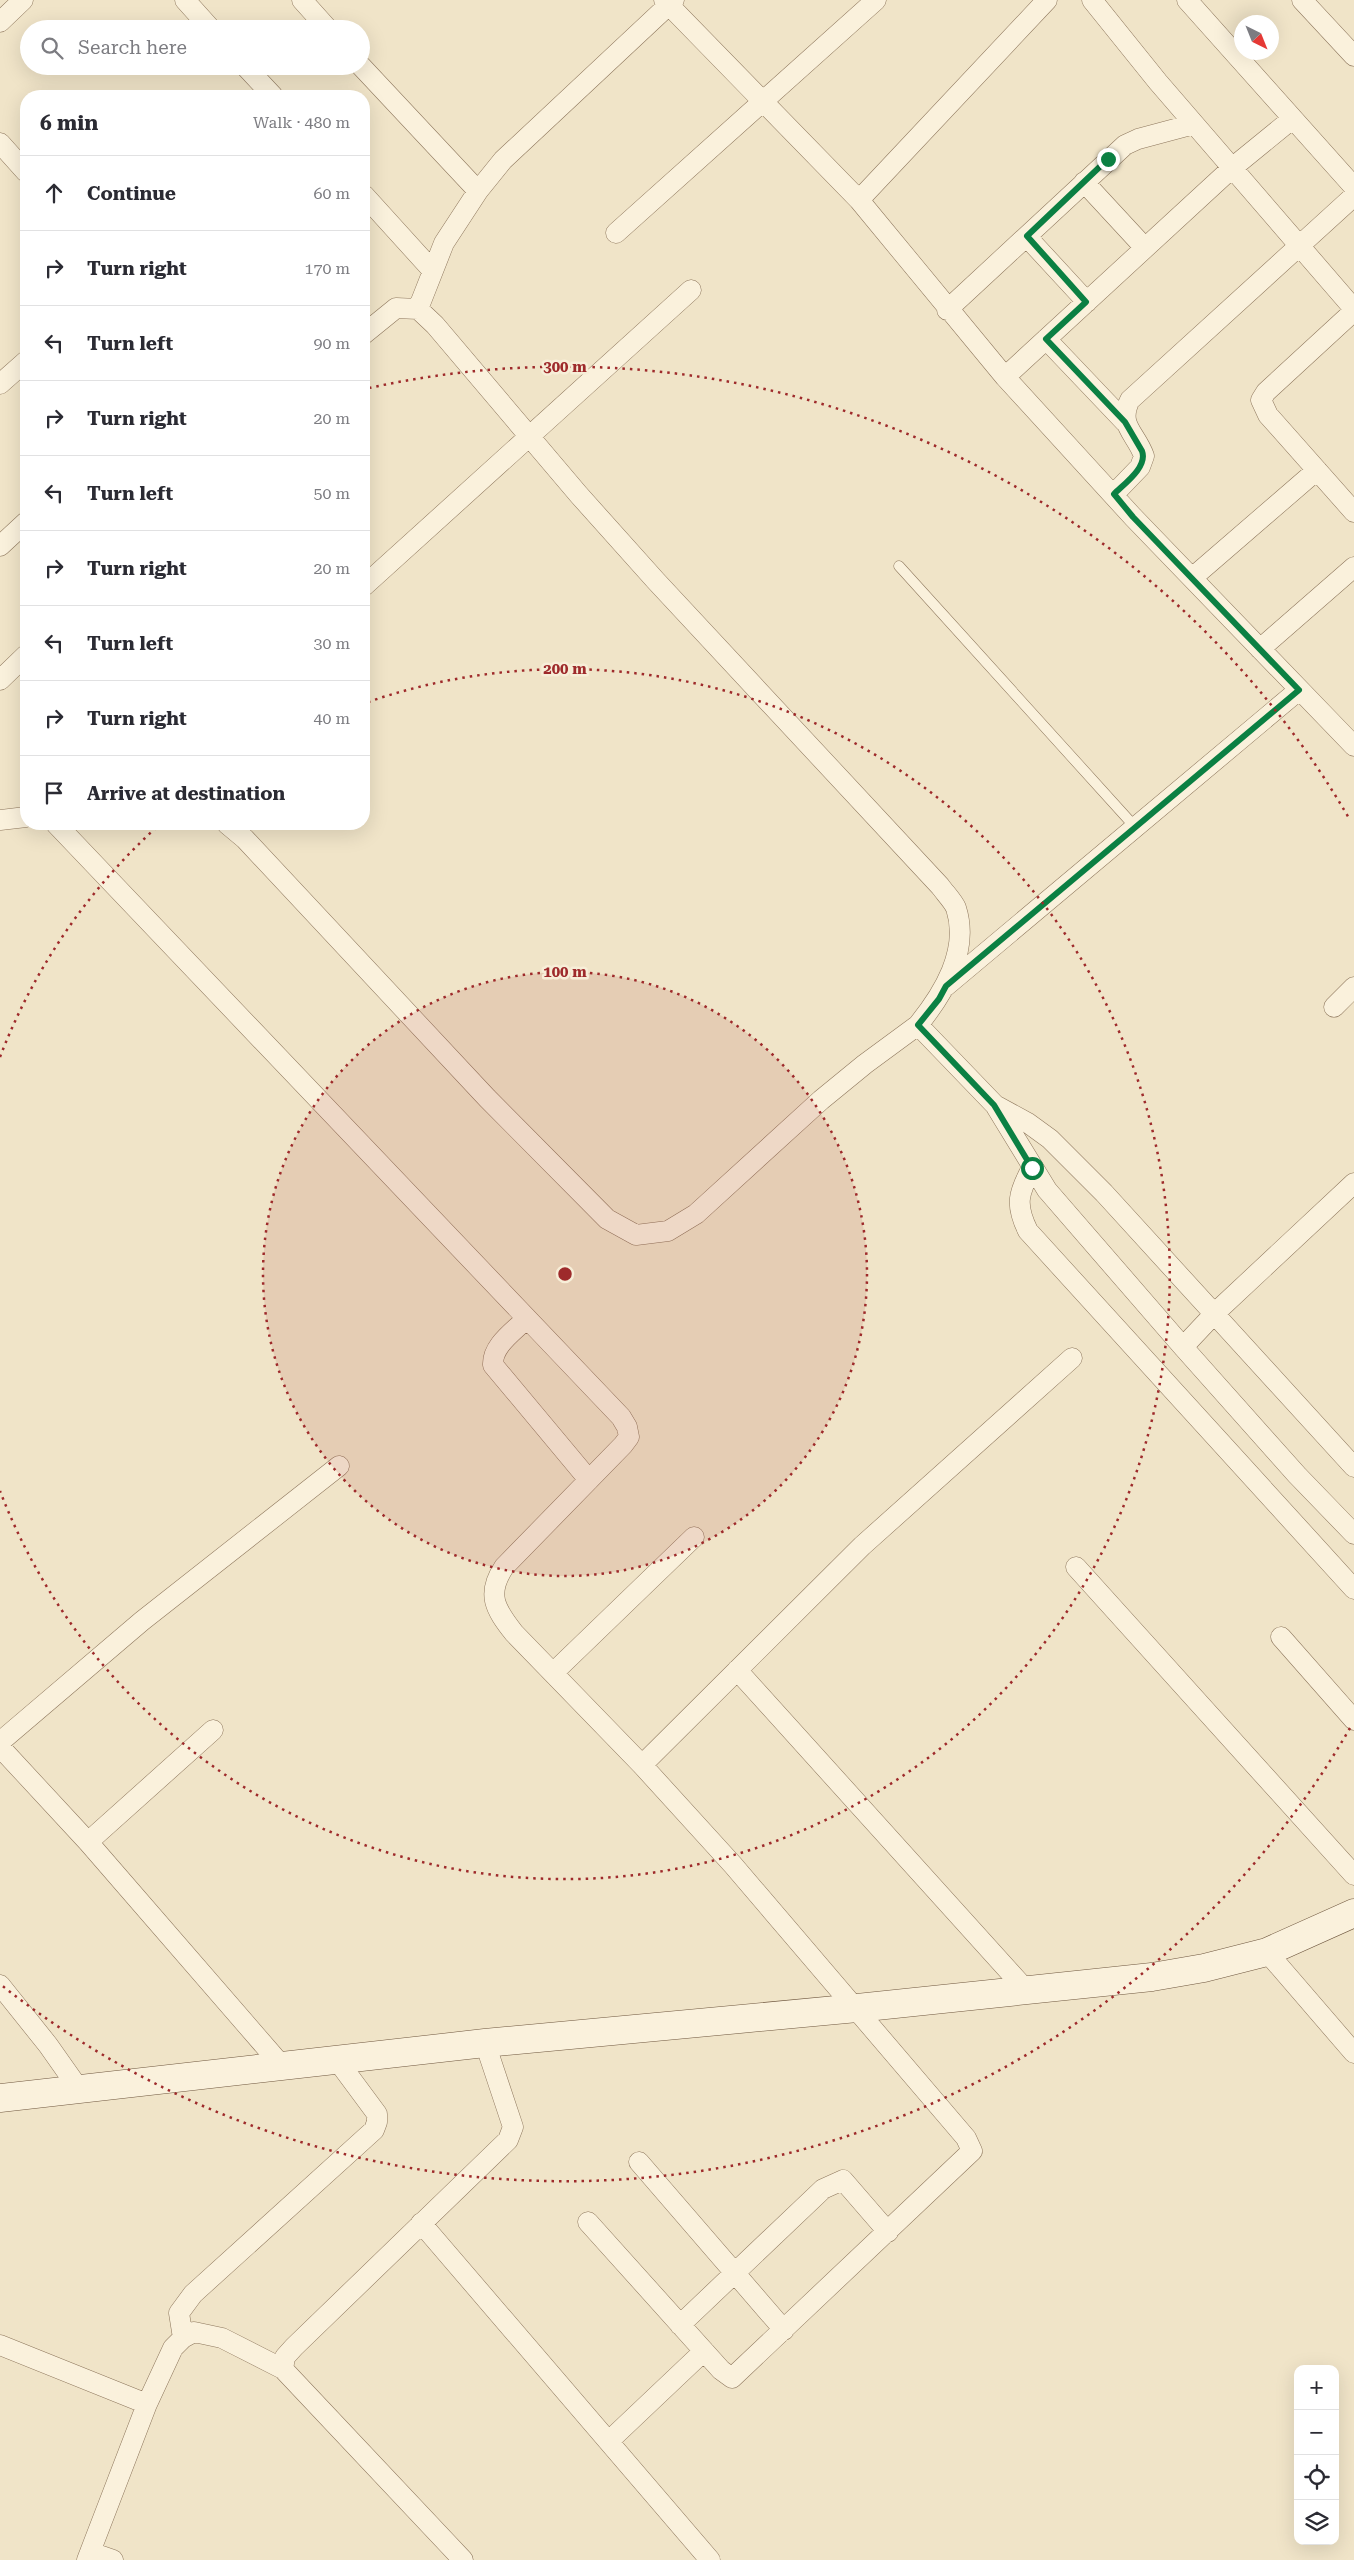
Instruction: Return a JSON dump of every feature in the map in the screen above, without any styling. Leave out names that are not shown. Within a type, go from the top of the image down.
[{"type":"street","points":[[0,22],[23,0]]},
{"type":"street","points":[[185,0],[203,20]]},
{"type":"street","points":[[302,0],[320,20]]},
{"type":"street","points":[[616,234],[876,0]]},
{"type":"street","points":[[858,200],[1047,0]]},
{"type":"street","points":[[1092,0],[1194,124],[1354,310],[1266,392],[1261,400],[1268,415],[1354,512]]},
{"type":"street","points":[[1125,422],[1124,412],[1138,392],[1298,246],[1353,187],[1187,0]]},
{"type":"street","points":[[1302,0],[1354,56]]},
{"type":"street","points":[[418,310],[444,243],[478,191],[503,160],[669,2],[858,200],[947,310],[1005,377],[1192,578],[1354,746]]},
{"type":"street","points":[[253,75],[267,90]]},
{"type":"street","points":[[369,75],[478,191]]},
{"type":"street","points":[[1005,377],[1232,168],[1292,119]]},
{"type":"street","points":[[947,310],[1125,145],[1138,139],[1194,124]]},
{"type":"street","points":[[0,143],[20,165]]},
{"type":"street","points":[[1084,182],[1145,248]]},
{"type":"street","points":[[370,202],[432,270]]},
{"type":"street","points":[[1027,236],[1086,302]]},
{"type":"street","points":[[370,581],[531,437],[691,290]]},
{"type":"street","points":[[234,830],[245,839],[487,1098],[607,1220],[636,1235],[668,1231],[696,1214],[821,1100],[918,1025],[939,999],[946,986],[957,954],[959,932],[956,908],[940,886],[656,581],[579,495],[436,324],[418,310],[396,308],[370,329]]},
{"type":"street","points":[[1046,339],[1125,422],[1144,456],[1140,467],[1114,494]]},
{"type":"street","points":[[0,384],[20,366]]},
{"type":"street","points":[[1192,578],[1317,470]]},
{"type":"street","points":[[0,546],[20,528]]},
{"type":"street","points":[[1260,649],[1354,567]]},
{"type":"street","points":[[0,680],[20,661]]},
{"type":"street","points":[[946,986],[1299,690]]},
{"type":"street","points":[[0,820],[20,818]]},
{"type":"street","points":[[62,830],[526,1320],[621,1417],[627,1427],[629,1437],[624,1446],[504,1567],[495,1582],[494,1596],[499,1614],[552,1673],[642,1765],[733,1865],[857,2008],[970,2144],[972,2151],[732,2378],[726,2376],[588,2222]]},
{"type":"street","points":[[1334,1007],[1354,988]]},
{"type":"street","points":[[918,1025],[994,1105],[1046,1190],[1183,1347],[1298,1475],[1354,1534]]},
{"type":"street","points":[[994,1105],[1028,1123],[1050,1139],[1104,1193],[1354,1467]]},
{"type":"street","points":[[1032,1168],[1022,1187],[1019,1202],[1021,1216],[1028,1231],[1354,1589]]},
{"type":"street","points":[[1183,1347],[1215,1313],[1354,1183]]},
{"type":"street","points":[[526,1320],[497,1348],[492,1358],[493,1365],[589,1480]]},
{"type":"street","points":[[642,1765],[862,1546],[1072,1358]]},
{"type":"street","points":[[0,1742],[142,1621],[339,1466]]},
{"type":"street","points":[[552,1673],[694,1536]]},
{"type":"street","points":[[1076,1567],[1354,1874]]},
{"type":"street","points":[[1281,1638],[1354,1720]]},
{"type":"street","points":[[738,1670],[1026,1990]]},
{"type":"street","points":[[88,1842],[213,1730]]},
{"type":"street","points":[[0,1747],[88,1842],[283,2067]]},
{"type":"street","points":[[0,2098],[485,2044],[1152,1977],[1204,1968],[1267,1952],[1354,1913]]},
{"type":"street","points":[[1267,1952],[1354,2053]]},
{"type":"street","points":[[0,1985],[48,2044],[80,2089]]},
{"type":"street","points":[[283,2370],[285,2357],[294,2347],[420,2223],[508,2140],[513,2126],[485,2044]]},
{"type":"street","points":[[183,2338],[179,2313],[192,2294],[374,2130],[377,2114],[338,2060]]},
{"type":"street","points":[[639,2162],[784,2330]]},
{"type":"street","points":[[680,2325],[823,2189],[836,2182],[843,2180],[888,2232]]},
{"type":"street","points":[[420,2223],[710,2560]]},
{"type":"street","points":[[113,2560],[89,2556],[147,2404],[174,2348],[183,2338],[194,2332],[222,2338],[283,2370],[463,2560]]},
{"type":"street","points":[[0,2345],[147,2404]]},
{"type":"street","points":[[609,2441],[704,2351]]},
{"type":"lane","points":[[899,566],[1136,828]]},
{"type":"route","points":[[1032,1168],[994,1105],[918,1025],[939,999],[946,986],[1299,690],[1133,517],[1114,494],[1140,467],[1144,456],[1142,451],[1125,422],[1046,339],[1086,302],[1027,236],[1108,159]]}]
